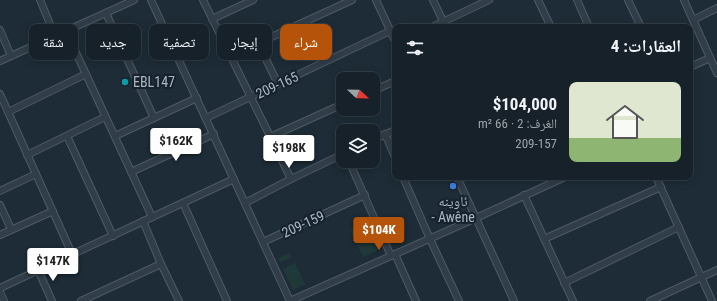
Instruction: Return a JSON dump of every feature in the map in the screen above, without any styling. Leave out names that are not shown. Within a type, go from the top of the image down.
[{"type":"street","points":[[40,0],[50,24]]},
{"type":"street","points":[[78,26],[134,0]]},
{"type":"street","points":[[151,0],[290,301],[558,180]]},
{"type":"street","points":[[203,0],[217,29]]},
{"type":"street","points":[[212,19],[253,0]]},
{"type":"street","points":[[272,37],[352,0]]},
{"type":"street","points":[[376,0],[392,35]]},
{"type":"street","points":[[433,0],[443,22]]},
{"type":"street","points":[[439,24],[487,0]]},
{"type":"street","points":[[538,0],[548,24]]},
{"type":"street","points":[[577,0],[588,24]]},
{"type":"street","points":[[628,0],[640,24]]},
{"type":"street","points":[[684,0],[717,73]]},
{"type":"street","points":[[693,20],[717,8]]},
{"type":"street","points":[[106,13],[154,118]]},
{"type":"street","points":[[0,30],[12,56]]},
{"type":"street","name":"209-165","points":[[206,118],[390,31]]},
{"type":"street","points":[[0,61],[29,48]]},
{"type":"street","points":[[78,57],[152,217]]},
{"type":"street","points":[[693,66],[710,58]]},
{"type":"street","points":[[232,60],[291,179]]},
{"type":"street","points":[[266,60],[278,84]]},
{"type":"street","points":[[8,112],[86,74]]},
{"type":"street","points":[[380,87],[392,81]]},
{"type":"street","points":[[0,94],[72,254]]},
{"type":"street","points":[[115,136],[197,98]]},
{"type":"street","points":[[270,137],[336,107]]},
{"type":"street","points":[[27,154],[105,117]]},
{"type":"street","points":[[380,136],[392,131]]},
{"type":"street","points":[[131,172],[214,134]]},
{"type":"street","points":[[385,134],[392,150]]},
{"type":"street","points":[[67,136],[113,236]]},
{"type":"street","points":[[245,203],[336,157]]},
{"type":"street","points":[[352,168],[416,301]]},
{"type":"street","points":[[0,191],[36,174]]},
{"type":"street","points":[[0,288],[234,179]]},
{"type":"street","points":[[404,180],[459,301]]},
{"type":"street","points":[[458,180],[514,301]]},
{"type":"street","points":[[658,180],[712,301]]},
{"type":"street","points":[[544,239],[661,187]]},
{"type":"street","name":"209-159","points":[[263,242],[365,195]]},
{"type":"street","points":[[524,195],[573,301]]},
{"type":"street","points":[[183,203],[228,301]]},
{"type":"street","points":[[0,205],[12,229]]},
{"type":"street","points":[[0,235],[53,211]]},
{"type":"street","points":[[143,222],[179,301]]},
{"type":"street","points":[[564,282],[679,227]]},
{"type":"street","points":[[81,301],[161,264]]},
{"type":"street","points":[[38,270],[52,301]]},
{"type":"street","points":[[650,301],[717,270]]},
{"type":"street","points":[[0,292],[4,301]]},
{"type":"green space","points":[[369,221],[380,249],[363,257],[350,230]]},
{"type":"green space","points":[[290,253],[292,257],[280,263],[278,258]]},
{"type":"green space","points":[[295,263],[305,284],[293,290],[283,269]]},
{"type":"place","name":"EBL147","points":[[125,82]]},
{"type":"place","name":"ئاوینە - Awêne","points":[[453,186]]}]
